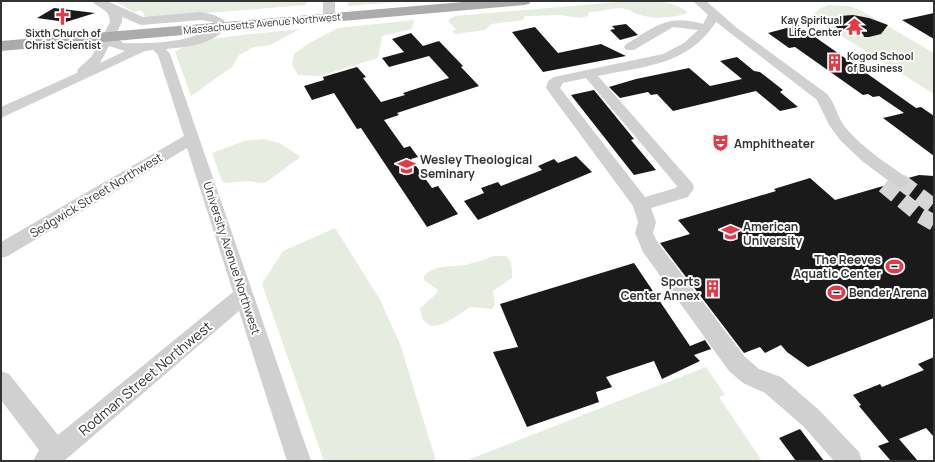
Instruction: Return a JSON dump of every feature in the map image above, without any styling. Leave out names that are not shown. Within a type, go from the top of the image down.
[{"type":"main road","name":"Massachusetts Avenue Northwest","points":[[1,46],[524,1]]},
{"type":"street","points":[[1,113],[76,78],[156,48],[197,40],[208,36],[220,27],[218,20],[207,16],[141,21],[98,1]]},
{"type":"street","points":[[329,1],[329,18]]},
{"type":"street","points":[[699,1],[714,16],[822,97],[830,107],[834,121],[841,132],[900,181]]},
{"type":"street","points":[[76,78],[91,66],[109,37],[116,22],[116,16],[109,7]]},
{"type":"street","points":[[714,16],[706,28],[690,46],[682,51],[666,57],[559,80],[553,84],[553,88],[641,204],[647,222],[644,233],[650,247],[736,364],[751,376],[773,385],[811,418],[850,461]]},
{"type":"street","points":[[630,47],[659,27],[668,24],[685,22],[706,28]]},
{"type":"street","points":[[109,37],[113,43],[118,46],[156,48]]},
{"type":"street","name":"University Avenue Northwest","points":[[156,48],[192,138],[299,461]]},
{"type":"street","points":[[589,74],[671,170],[685,184],[686,188],[682,193],[641,204]]},
{"type":"street","name":"Sedgwick Street Northwest","points":[[1,251],[192,138]]},
{"type":"street","points":[[882,167],[880,177],[884,185]]},
{"type":"street","name":"Rodman Street Northwest","points":[[50,456],[244,295]]},
{"type":"street","points":[[1,382],[50,456]]},
{"type":"shaded area","points":[[114,1],[306,1],[306,5],[146,18],[140,10],[134,12]]},
{"type":"shaded area","points":[[348,1],[410,1],[348,6]]},
{"type":"shaded area","points":[[630,1],[670,3],[688,13],[656,18],[643,16],[627,9],[617,8],[589,12],[588,16],[580,18],[559,15],[526,16],[523,20],[491,24],[485,30],[456,34],[452,32],[456,29],[449,22],[449,19],[455,16]]},
{"type":"shaded area","points":[[828,5],[849,6],[862,11],[934,53],[934,94],[832,30],[812,15]]},
{"type":"shaded area","points":[[414,20],[412,29],[382,36],[378,58],[319,76],[298,75],[292,65],[294,54],[309,43],[338,28]]},
{"type":"shaded area","points":[[300,29],[270,45],[254,47],[239,55],[232,67],[191,96],[175,52],[199,42],[234,36]]},
{"type":"shaded area","points":[[263,139],[279,143],[300,156],[268,181],[262,183],[247,181],[226,183],[222,181],[212,153],[244,141]]},
{"type":"shaded area","points":[[335,228],[379,298],[400,344],[436,461],[324,461],[262,284],[283,251]]},
{"type":"shaded area","points":[[494,256],[506,256],[508,258],[512,266],[512,278],[493,291],[495,304],[492,309],[470,307],[449,321],[434,326],[427,324],[423,318],[420,308],[436,294],[438,290],[424,280],[424,276],[434,269],[469,264]]},
{"type":"shaded area","points":[[706,367],[725,395],[719,397],[762,461],[465,461]]},
{"type":"building","name":"Sixth Church of Christ Scientist","points":[[54,8],[95,13],[66,22],[37,18]]},
{"type":"building","points":[[934,13],[934,39],[902,20]]},
{"type":"building","name":"Kay Spiritual Life Center","points":[[853,15],[869,18],[888,25],[881,34],[869,37],[864,37],[863,34],[849,29],[840,32],[833,22],[840,16]]},
{"type":"building","points":[[626,24],[638,35],[620,40],[610,30],[615,29],[612,26]]},
{"type":"building","points":[[798,25],[916,108],[921,107],[934,116],[934,156],[883,118],[904,113],[879,96],[873,97],[868,94],[863,95],[795,47],[789,48],[768,33]]},
{"type":"building","points":[[535,27],[558,53],[601,44],[626,56],[543,72],[512,32]]},
{"type":"building","points":[[411,33],[423,46],[439,41],[463,66],[461,67],[479,86],[397,113],[399,115],[384,120],[404,148],[410,146],[418,157],[411,159],[432,188],[438,186],[458,214],[427,227],[361,128],[357,129],[334,93],[312,100],[304,86],[324,80],[323,77],[357,67],[366,77],[363,78],[381,102],[405,95],[403,93],[449,78],[429,56],[389,67],[382,58],[404,52],[392,39]]},
{"type":"building","points":[[737,57],[754,71],[760,72],[783,90],[780,92],[798,107],[780,111],[756,91],[673,111],[657,94],[651,95],[648,92],[620,98],[609,87],[636,79],[689,68],[710,86],[742,79],[720,61]]},
{"type":"building","points":[[594,90],[634,139],[631,140],[656,170],[634,175],[571,95]]},
{"type":"building","points":[[576,156],[592,172],[478,220],[464,201],[484,193],[481,188],[498,182],[501,186],[542,170],[538,166],[554,159],[558,163]]},
{"type":"building","name":"Bender Arena","points":[[919,175],[934,176],[934,318],[808,367],[787,352],[781,345],[765,353],[760,347],[744,353],[660,243],[690,234],[678,220],[776,191],[774,189],[810,178],[835,200],[890,184],[900,188],[907,186],[909,182],[908,178]]},
{"type":"building","points":[[634,263],[690,346],[705,340],[711,349],[694,355],[700,361],[662,379],[654,361],[606,377],[612,387],[596,392],[599,402],[527,427],[493,352],[518,347],[500,304]]},
{"type":"building","points":[[934,357],[934,437],[926,428],[899,439],[918,461],[891,461],[878,446],[889,442],[859,406],[861,405],[853,395],[880,384],[882,387],[924,370],[918,364]]},
{"type":"building","points":[[800,429],[824,461],[796,461],[779,438]]},
{"type":"tunnel","points":[[900,181],[934,207]]},
{"type":"tunnel","points":[[884,185],[920,215],[934,223]]},
{"type":"place","name":"Sixth Church of Christ Scientist","points":[[63,16]]},
{"type":"place","name":"Kay Spiritual Life Center","points":[[855,26]]},
{"type":"place","name":"Kogod School of Business","points":[[834,62]]},
{"type":"place","name":"Amphitheater","points":[[721,143]]},
{"type":"place","name":"Wesley Theological Seminary","points":[[407,166]]},
{"type":"place","name":"American University","points":[[730,233]]},
{"type":"place","name":"The Reeves Aquatic Center","points":[[894,266]]},
{"type":"place","name":"Sports Center Annex","points":[[713,288]]},
{"type":"place","name":"Bender Arena","points":[[836,292]]}]
